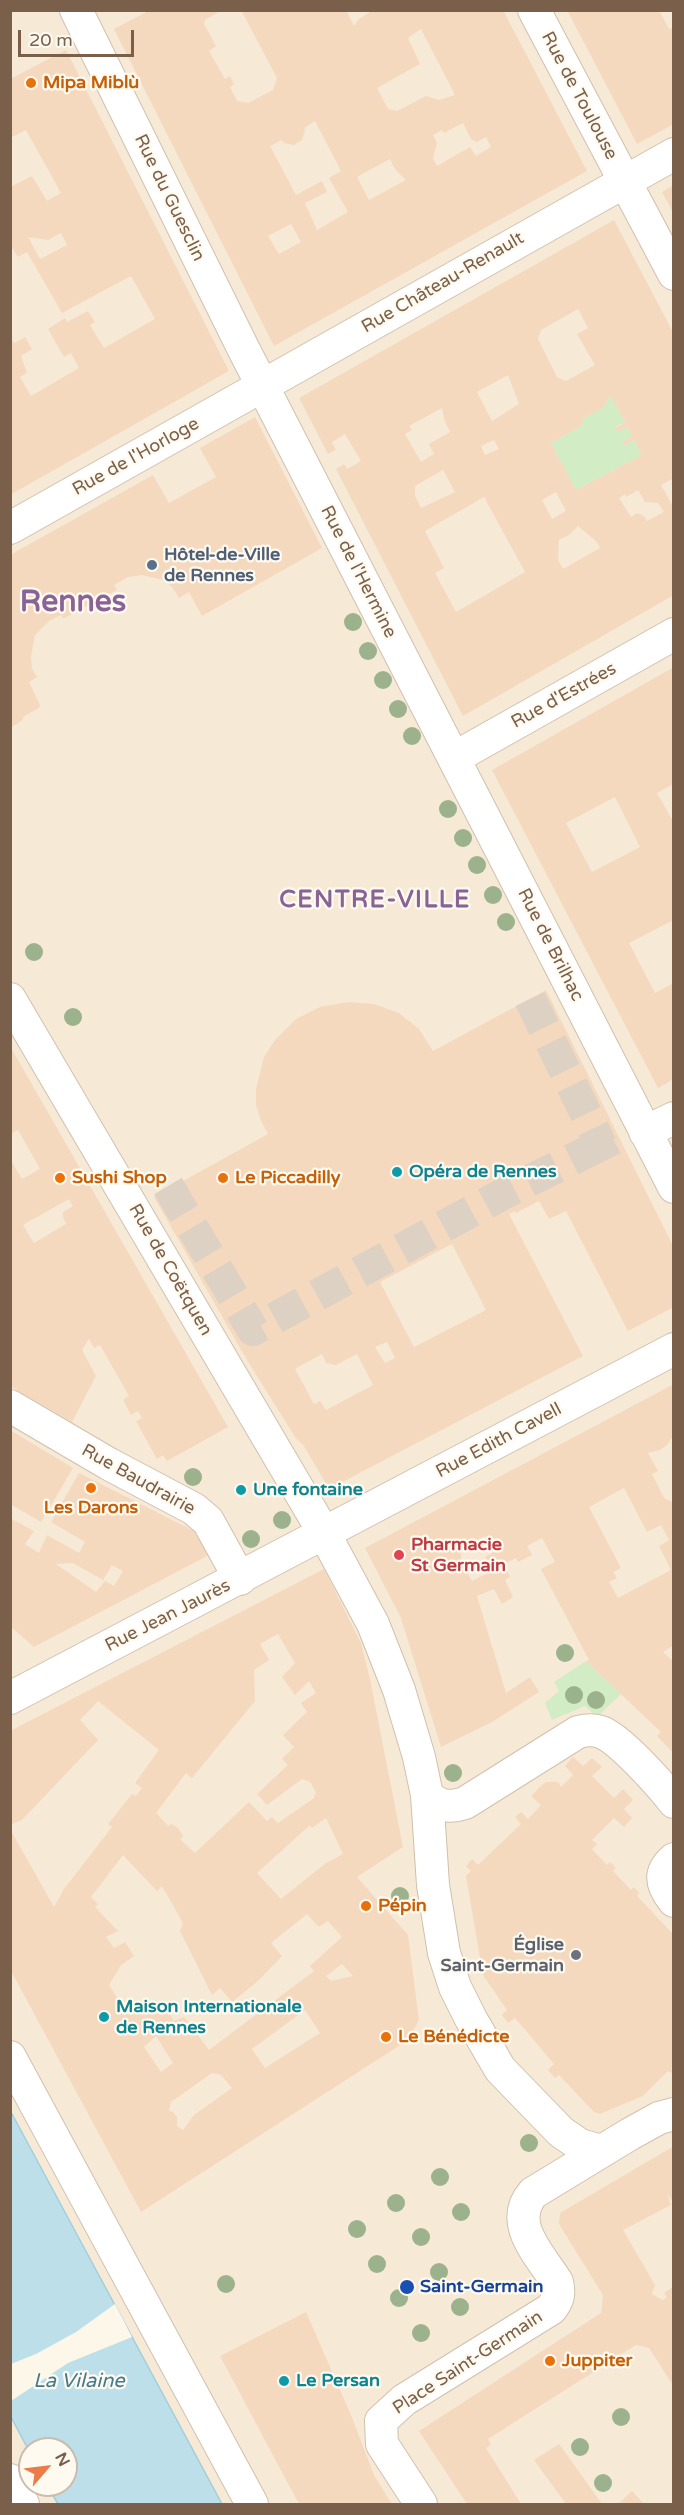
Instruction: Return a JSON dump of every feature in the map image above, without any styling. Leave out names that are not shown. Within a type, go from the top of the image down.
[{"type":"street","name":"Rue du Guesclin","points":[[76,10],[262,386]]},
{"type":"street","name":"Rue de Toulouse","points":[[534,10],[674,274]]},
{"type":"street","name":"Rue Château-Renault","points":[[262,386],[674,154]]},
{"type":"street","name":"Rue de l'Horloge","points":[[10,528],[262,386]]},
{"type":"street","name":"Rue de l'Hermine","points":[[262,386],[454,758]]},
{"type":"street","name":"Rue d'Estrées","points":[[454,758],[674,634]]},
{"type":"street","name":"Rue de Brilhac","points":[[454,758],[674,1187]]},
{"type":"street","name":"Rue de Coëtquen","points":[[12,1006],[324,1533],[374,1624],[399,1690],[419,1756],[427,1795],[433,1885],[439,1930],[455,1987],[471,2019],[500,2069],[554,2125],[580,2145],[601,2151]]},
{"type":"street","points":[[645,1132],[674,1118]]},
{"type":"street","name":"Rue Edith Cavell","points":[[324,1533],[674,1349]]},
{"type":"street","name":"Rue Baudrairie","points":[[10,1406],[109,1464],[194,1509],[208,1521],[240,1579]]},
{"type":"street","name":"Rue Jean Jaurès","points":[[10,1698],[324,1533]]},
{"type":"street","points":[[427,1795],[437,1804],[452,1807],[465,1803],[578,1732],[590,1729],[601,1731],[614,1738],[674,1802]]},
{"type":"street","points":[[674,1859],[664,1868],[662,1880],[665,1890],[674,1901]]},
{"type":"street","points":[[10,2057],[252,2505]]},
{"type":"street","name":"Place Saint-Germain","points":[[421,2505],[382,2444],[381,2421],[404,2400],[551,2309],[560,2293],[557,2282],[522,2225],[521,2212],[533,2193],[659,2118],[674,2114]]},
{"type":"street","points":[[10,2480],[21,2505]]},
{"type":"street","points":[[10,2495],[21,2505]]},
{"type":"shaded area","points":[[10,11],[673,11],[673,2504],[222,2504],[11,2110]]},
{"type":"shaded area","points":[[10,2417],[21,2437],[18,2437],[18,2497],[54,2497],[58,2504],[11,2504]]},
{"type":"green space","points":[[610,395],[625,422],[615,427],[617,432],[627,427],[632,436],[623,442],[625,445],[634,440],[642,455],[576,490],[551,443],[581,426],[584,418],[604,407]]},
{"type":"green space","points":[[586,1661],[621,1694],[597,1717],[585,1706],[552,1720],[545,1703],[559,1691],[554,1682]]},
{"type":"water","name":"La Vilaine","points":[[10,2110],[222,2504],[58,2504],[54,2497],[78,2497],[78,2437],[22,2437],[11,2417]]},
{"type":"pier","points":[[115,2304],[132,2337],[68,2363],[11,2401],[11,2364],[36,2354],[76,2332]]},
{"type":"building","points":[[150,10],[222,10],[205,20],[204,24],[216,46],[209,51],[225,79],[230,76],[234,84],[230,87],[237,101],[248,103],[273,90],[277,78],[241,10],[346,10],[354,26],[359,19],[373,10],[503,10],[587,171],[274,346],[114,29]],"holes":[[[421,29],[455,95],[439,100],[426,96],[397,111],[388,109],[377,88],[420,64],[408,38]],[[315,121],[341,171],[329,178],[348,212],[317,230],[305,203],[327,192],[322,181],[296,195],[270,146],[282,140],[284,143],[294,145],[302,140],[304,128]],[[463,123],[471,139],[477,142],[486,137],[491,147],[476,156],[470,147],[437,166],[433,158],[437,143],[433,135],[442,130],[444,133]],[[390,159],[395,169],[406,180],[369,200],[357,177]],[[291,224],[301,242],[279,254],[268,236]]]},
{"type":"building","points":[[567,10],[659,10],[669,29],[674,27],[674,124],[637,144]]},
{"type":"building","points":[[66,50],[229,371],[10,495],[10,337],[14,343],[25,337],[32,349],[21,356],[27,373],[20,377],[31,396],[79,368],[71,353],[64,357],[48,329],[65,318],[67,322],[88,311],[95,322],[90,325],[104,348],[155,319],[131,276],[62,313],[27,252],[18,257],[10,245],[10,187],[32,176],[47,201],[61,193],[26,130],[10,138],[10,79]],"holes":[[[61,233],[67,245],[40,259],[28,237],[48,240]]]},
{"type":"building","points":[[674,185],[674,214],[662,192]]},
{"type":"building","points":[[614,220],[674,334],[674,478],[661,485],[674,508],[674,595],[463,716],[336,469],[344,464],[347,469],[361,461],[345,434],[332,442],[336,450],[328,454],[299,398]],"holes":[[[578,309],[588,328],[577,334],[595,365],[566,381],[557,377],[538,339],[541,330]],[[508,375],[519,404],[492,421],[477,392]],[[610,395],[625,422],[615,428],[617,432],[627,427],[632,436],[622,442],[625,445],[634,440],[642,455],[576,490],[551,443],[581,426],[584,418],[604,407]],[[442,408],[450,432],[429,444],[434,454],[421,462],[405,434],[412,430],[409,426]],[[494,440],[499,449],[485,455],[481,446]],[[443,470],[455,492],[421,508],[415,496],[415,486]],[[638,490],[645,502],[658,503],[664,512],[647,521],[644,516],[637,513],[631,517],[619,498],[625,494],[626,497]],[[556,492],[566,511],[552,519],[542,500]],[[484,497],[525,572],[456,612],[435,573],[444,568],[425,531]],[[578,526],[596,541],[600,548],[563,569],[558,560],[559,540],[569,535]]]},
{"type":"building","name":"Hôtel-de-Ville de Rennes","points":[[255,417],[322,548],[202,616],[189,592],[179,598],[172,587],[163,580],[142,575],[128,577],[114,585],[117,590],[63,619],[61,615],[49,621],[35,635],[31,656],[32,669],[37,677],[29,682],[40,705],[39,708],[10,728],[10,555],[153,475],[169,503],[216,477],[200,448]]},
{"type":"building","points":[[674,667],[674,784],[657,793],[674,823],[674,920],[629,943],[655,993],[674,983],[674,1079],[658,1088],[492,770]],"holes":[[[615,797],[640,847],[592,872],[566,823]]]},
{"type":"building","name":"Opéra de Rennes","points":[[546,990],[674,1248],[674,1307],[628,1331],[566,1211],[549,1219],[539,1201],[516,1213],[515,1211],[509,1214],[583,1356],[329,1489],[304,1446],[295,1437],[244,1355],[154,1197],[268,1134],[256,1105],[256,1089],[264,1057],[275,1040],[296,1019],[320,1007],[349,1002],[374,1004],[399,1013],[419,1029],[433,1051]],"holes":[[[452,1244],[486,1310],[414,1347],[380,1282]],[[387,1342],[395,1358],[385,1363],[375,1347]],[[322,1354],[326,1363],[336,1365],[357,1354],[373,1385],[326,1410],[320,1401],[314,1404],[295,1369]]]},
{"type":"building","points":[[10,1046],[228,1427],[167,1461],[163,1455],[157,1459],[136,1421],[142,1418],[138,1411],[131,1415],[123,1400],[129,1396],[100,1345],[94,1348],[89,1339],[82,1350],[96,1376],[72,1422],[10,1386],[10,1159],[22,1179],[40,1169],[18,1130],[10,1134]],"holes":[[[69,1199],[73,1206],[63,1212],[66,1224],[34,1243],[23,1225]]]},
{"type":"building","points":[[674,1384],[674,1434],[668,1444],[660,1450],[648,1453],[658,1471],[652,1474],[664,1498],[674,1503],[674,1645],[663,1652],[674,1662],[674,1754],[657,1736],[661,1732],[586,1661],[589,1660],[541,1569],[555,1562],[542,1538],[527,1546],[532,1555],[518,1562],[516,1558],[504,1564],[510,1577],[505,1580],[513,1597],[502,1604],[494,1589],[477,1596],[506,1693],[530,1677],[539,1692],[492,1722],[441,1747],[401,1618],[365,1548]],"holes":[[[624,1488],[647,1532],[661,1525],[669,1540],[659,1546],[671,1570],[618,1598],[609,1582],[617,1578],[613,1572],[621,1568],[589,1507]],[[485,1536],[494,1552],[485,1557],[492,1571],[472,1581],[461,1561],[461,1549]]]},
{"type":"building","points":[[10,1430],[73,1468],[41,1522],[10,1504]]},
{"type":"building","points":[[79,1473],[196,1532],[209,1555],[34,1647],[10,1626],[10,1518],[34,1531],[25,1544],[39,1553],[47,1535],[79,1553],[85,1542],[51,1522]],"holes":[[[73,1563],[103,1580],[112,1565],[123,1571],[114,1586],[105,1581],[96,1592],[56,1564]]]},
{"type":"building","points":[[324,1569],[361,1643],[403,1847],[357,1877],[408,1935],[419,2020],[408,2040],[141,2212],[10,1969],[10,1829],[54,1907],[64,1889],[112,1827],[108,1824],[132,1794],[136,1796],[142,1788],[135,1783],[159,1750],[98,1701],[80,1720],[98,1740],[22,1820],[10,1825],[10,1731]],"holes":[[[278,1634],[295,1663],[282,1677],[295,1695],[309,1681],[316,1693],[301,1703],[307,1712],[283,1735],[294,1747],[282,1759],[288,1765],[257,1794],[267,1805],[302,1779],[310,1782],[316,1792],[314,1798],[278,1823],[272,1817],[267,1821],[249,1802],[195,1853],[180,1839],[183,1836],[178,1828],[171,1824],[168,1826],[156,1813],[186,1773],[192,1778],[255,1701],[254,1670],[269,1660],[260,1644]],[[326,1818],[343,1854],[326,1863],[281,1899],[257,1873],[310,1825],[312,1828]],[[123,1855],[157,1891],[162,1886],[183,1923],[180,1931],[212,1995],[220,1988],[232,2002],[258,1981],[282,1956],[271,1943],[307,1914],[319,1927],[328,1921],[342,1937],[310,1966],[314,1971],[209,2050],[184,2017],[174,2021],[163,2005],[152,2012],[126,2012],[109,1985],[121,1965],[134,1956],[125,1942],[114,1948],[106,1937],[118,1931],[95,1907],[98,1904],[91,1897]],[[342,1964],[353,1976],[331,1981],[326,1976]],[[305,2010],[320,2033],[265,2068],[252,2049]],[[156,2036],[173,2063],[161,2072],[144,2047]],[[212,2073],[221,2075],[232,2088],[194,2115],[183,2130],[177,2126],[177,2117],[169,2111],[171,2102]]]},
{"type":"building","name":"Église Saint-Germain","points":[[573,1757],[583,1766],[592,1758],[602,1767],[592,1776],[614,1798],[623,1789],[633,1800],[624,1809],[632,1818],[624,1827],[614,1818],[592,1840],[597,1844],[592,1849],[607,1865],[610,1862],[616,1868],[613,1871],[631,1890],[634,1887],[639,1893],[637,1896],[674,1935],[674,2066],[671,2068],[673,2071],[670,2073],[668,2071],[643,2096],[600,2114],[594,2112],[559,2075],[555,2078],[548,2070],[554,2064],[515,2018],[508,2023],[502,2015],[507,2010],[483,1975],[466,1876],[471,1871],[466,1866],[472,1859],[478,1865],[521,1824],[515,1817],[521,1812],[528,1819],[541,1805],[531,1796],[540,1787],[546,1782],[558,1782],[561,1787],[573,1775],[565,1766]]},
{"type":"building","points":[[674,2146],[674,2203],[667,2194],[671,2205],[623,2230],[655,2285],[652,2294],[663,2300],[667,2297],[664,2293],[674,2286],[674,2387],[649,2348],[636,2345],[488,2439],[491,2445],[486,2448],[521,2504],[467,2504],[419,2431],[601,2313],[603,2295],[559,2224],[560,2213]]},
{"type":"building","name":"Le Persan","points":[[306,2312],[351,2415],[374,2475],[392,2504],[299,2504],[220,2356]]},
{"type":"building","points":[[559,2444],[602,2504],[566,2504],[534,2460]]},
{"type":"building","points":[[632,2491],[644,2504],[618,2504]]},
{"type":"tunnel","points":[[530,999],[601,1145],[617,1137]]},
{"type":"tunnel","points":[[168,1186],[253,1330],[503,1194],[601,1145]]},
{"type":"place","name":"Mipa Miblù","points":[[31,83]]},
{"type":"place","name":"Hôtel-de-Ville de Rennes","points":[[152,565]]},
{"type":"place","name":"Opéra de Rennes","points":[[397,1172]]},
{"type":"place","name":"Sushi Shop","points":[[60,1178]]},
{"type":"place","name":"Le Piccadilly","points":[[223,1178]]},
{"type":"place","name":"Les Darons","points":[[91,1488]]},
{"type":"place","name":"Une fontaine","points":[[241,1490]]},
{"type":"place","name":"Pharmacie St Germain","points":[[399,1555]]},
{"type":"place","name":"Pépin","points":[[366,1906]]},
{"type":"place","name":"Église Saint-Germain","points":[[576,1955]]},
{"type":"place","name":"Maison Internationale de Rennes","points":[[104,2017]]},
{"type":"place","name":"Le Bénédicte","points":[[386,2037]]},
{"type":"place","name":"Saint-Germain","points":[[407,2287]]},
{"type":"place","name":"Juppiter","points":[[550,2361]]},
{"type":"place","name":"Le Persan","points":[[284,2381]]},
{"type":"district","name":"Rennes","points":[[73,603]]},
{"type":"district","name":"CENTRE-VILLE","points":[[375,901]]}]
